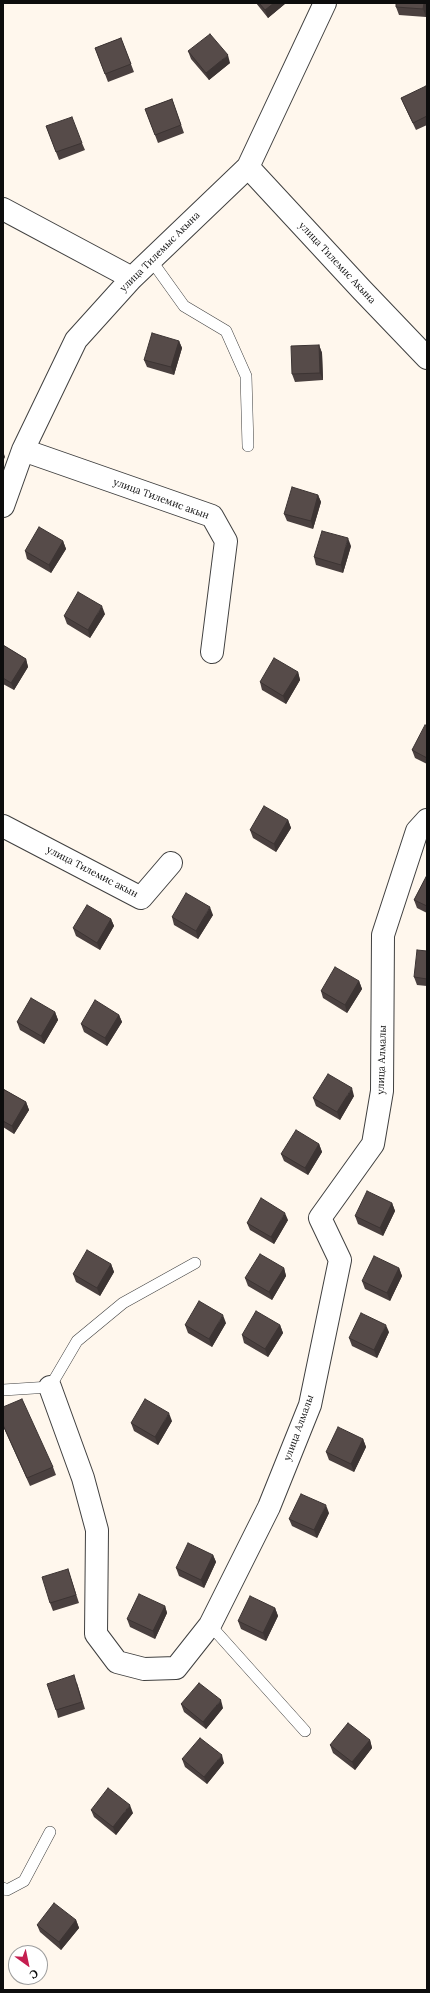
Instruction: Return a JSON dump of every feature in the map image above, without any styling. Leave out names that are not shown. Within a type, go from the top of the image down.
[{"type":"street","name":"улица Тилемыс Акына","points":[[3,506],[23,450],[76,340],[132,278],[248,167],[325,3]]},
{"type":"street","name":"улица Тилемис Акына","points":[[248,167],[360,289],[427,358]]},
{"type":"street","points":[[3,209],[132,278]]},
{"type":"street","name":"улица Тилемис акын","points":[[23,450],[212,516],[226,541],[212,652]]},
{"type":"street","name":"улица Алмалы","points":[[50,1387],[83,1478],[97,1530],[96,1634],[117,1662],[144,1669],[176,1668],[210,1625],[269,1507],[310,1404],[340,1260],[320,1218],[373,1144],[382,1091],[384,935],[417,830],[427,820]]},
{"type":"street","name":"улица Тилемис акын","points":[[3,826],[141,898],[171,864]]},
{"type":"lane","points":[[151,260],[184,306],[226,332],[246,376],[248,446]]},
{"type":"lane","points":[[3,1390],[50,1387],[77,1341],[123,1304],[195,1263]]},
{"type":"lane","points":[[210,1625],[306,1731]]},
{"type":"lane","points":[[3,1888],[7,1890],[24,1881],[50,1832]]},
{"type":"building","points":[[259,3],[274,3],[265,10]]},
{"type":"building","points":[[396,3],[424,3],[423,9],[396,7]]},
{"type":"building","points":[[210,34],[228,55],[206,73],[188,51]]},
{"type":"building","points":[[121,38],[131,64],[105,74],[95,48]]},
{"type":"building","points":[[426,86],[427,116],[413,123],[401,98]]},
{"type":"building","points":[[172,99],[181,125],[155,135],[145,109]]},
{"type":"building","points":[[72,117],[82,143],[56,152],[46,126]]},
{"type":"building","points":[[152,333],[179,341],[171,367],[144,360]]},
{"type":"building","points":[[319,345],[320,373],[292,374],[291,346]]},
{"type":"building","points":[[292,487],[318,495],[311,521],[284,514]]},
{"type":"building","points":[[39,527],[63,541],[49,565],[25,551]]},
{"type":"building","points":[[322,531],[348,538],[341,565],[314,557]]},
{"type":"building","points":[[78,592],[102,606],[88,630],[64,616]]},
{"type":"building","points":[[3,645],[26,659],[11,683],[3,678]]},
{"type":"building","points":[[274,658],[298,672],[283,696],[260,682]]},
{"type":"building","points":[[425,725],[427,726],[427,758],[412,750]]},
{"type":"building","points":[[264,806],[288,820],[274,844],[250,830]]},
{"type":"building","points":[[427,875],[427,906],[414,900]]},
{"type":"building","points":[[186,893],[210,907],[196,931],[172,917]]},
{"type":"building","points":[[87,905],[111,919],[97,943],[73,928]]},
{"type":"building","points":[[417,950],[427,951],[427,979],[414,977]]},
{"type":"building","points":[[335,967],[359,981],[345,1005],[321,991]]},
{"type":"building","points":[[31,998],[55,1012],[41,1036],[17,1022]]},
{"type":"building","points":[[95,1000],[119,1015],[105,1038],[81,1024]]},
{"type":"building","points":[[328,1074],[352,1088],[337,1112],[313,1098]]},
{"type":"building","points":[[3,1089],[26,1102],[12,1126],[3,1121]]},
{"type":"building","points":[[296,1130],[319,1144],[305,1168],[281,1154]]},
{"type":"building","points":[[367,1191],[392,1203],[380,1228],[355,1216]]},
{"type":"building","points":[[261,1198],[285,1213],[271,1237],[247,1223]]},
{"type":"building","points":[[87,1250],[111,1264],[97,1288],[73,1274]]},
{"type":"building","points":[[260,1254],[284,1268],[269,1292],[245,1278]]},
{"type":"building","points":[[374,1256],[399,1268],[387,1293],[362,1281]]},
{"type":"building","points":[[199,1301],[223,1315],[209,1339],[185,1325]]},
{"type":"building","points":[[256,1311],[280,1325],[265,1349],[242,1335]]},
{"type":"building","points":[[361,1313],[386,1325],[374,1350],[349,1338]]},
{"type":"building","points":[[22,1399],[53,1467],[27,1478],[3,1425],[3,1407]]},
{"type":"building","points":[[145,1399],[169,1413],[155,1437],[131,1423]]},
{"type":"building","points":[[338,1427],[363,1439],[351,1464],[326,1452]]},
{"type":"building","points":[[301,1494],[326,1505],[314,1530],[289,1519]]},
{"type":"building","points":[[188,1543],[213,1555],[201,1580],[176,1568]]},
{"type":"building","points":[[68,1569],[76,1595],[50,1603],[42,1577]]},
{"type":"building","points":[[139,1594],[165,1606],[153,1631],[127,1619]]},
{"type":"building","points":[[250,1596],[275,1608],[263,1633],[238,1621]]},
{"type":"building","points":[[74,1675],[82,1702],[56,1710],[47,1684]]},
{"type":"building","points":[[199,1683],[221,1700],[203,1722],[181,1704]]},
{"type":"building","points":[[348,1723],[370,1740],[352,1762],[330,1745]]},
{"type":"building","points":[[200,1738],[222,1755],[204,1777],[182,1759]]},
{"type":"building","points":[[108,1788],[130,1805],[113,1827],[91,1810]]},
{"type":"building","points":[[54,1903],[76,1920],[59,1942],[37,1925]]}]
